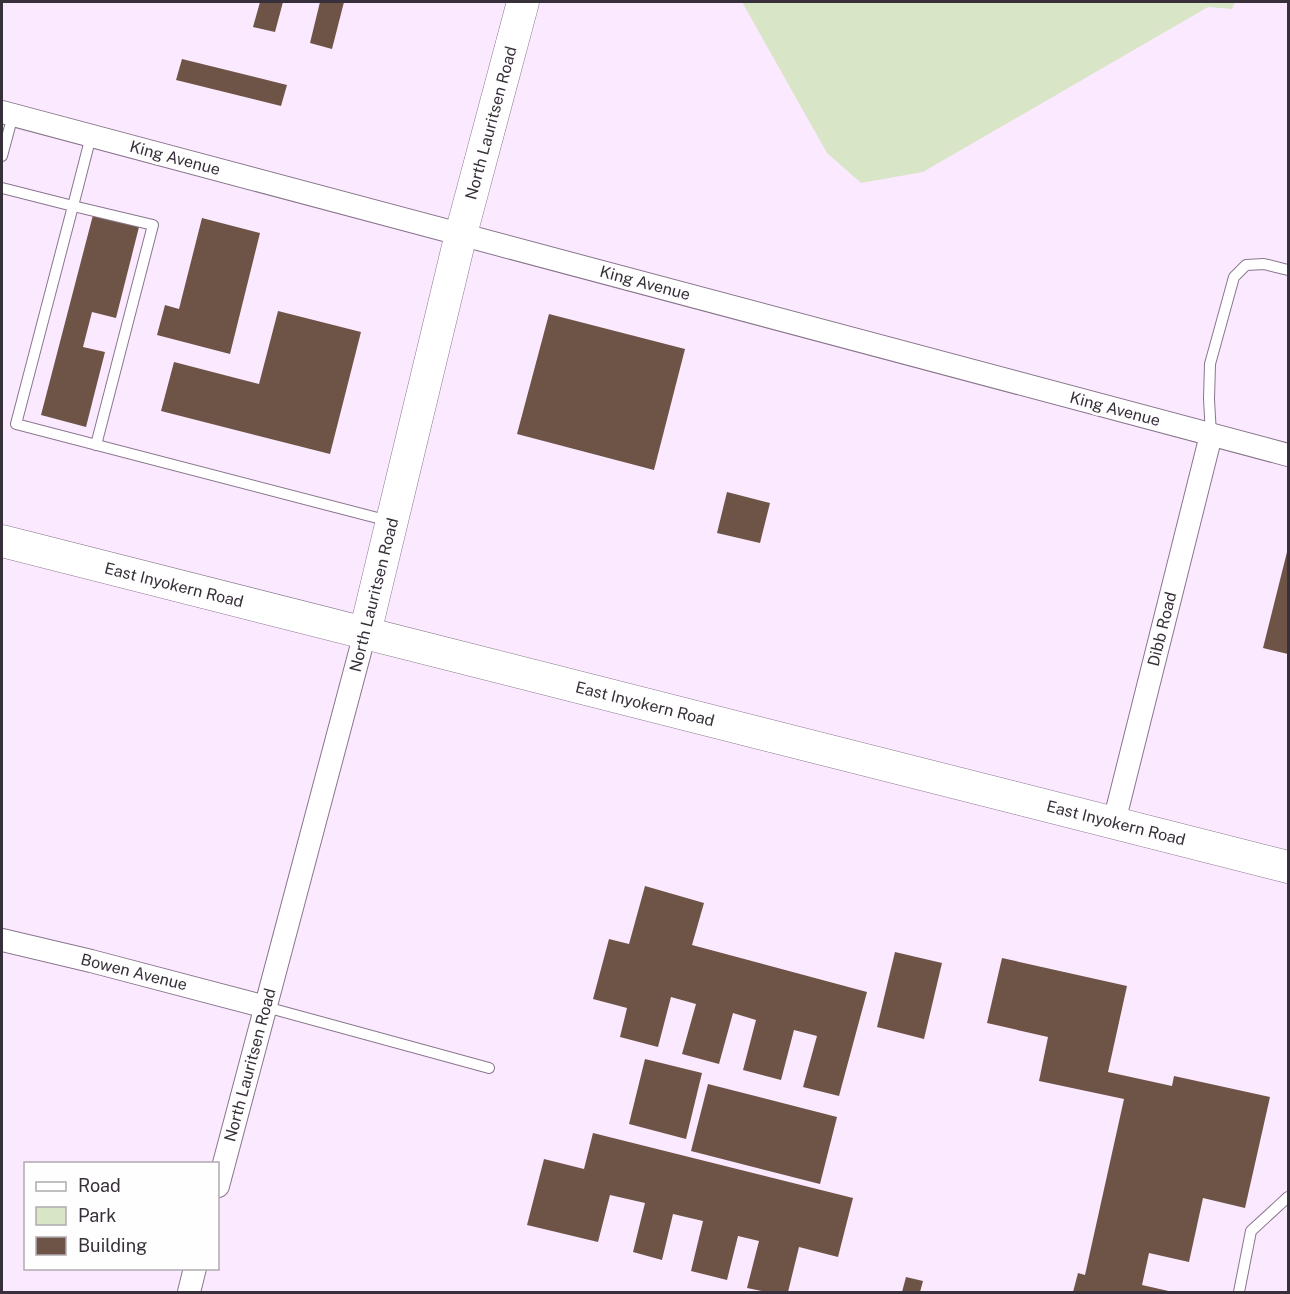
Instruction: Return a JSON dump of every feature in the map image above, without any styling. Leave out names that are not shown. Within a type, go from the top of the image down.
[{"type":"street","name":"North Lauritsen Road","points":[[219,1182],[365,633],[461,234],[523,2]]},
{"type":"street","name":"King Avenue","points":[[7,113],[1288,455]]},
{"type":"street","name":"Dibb Road","points":[[1114,822],[1211,435]]},
{"type":"street","name":"East Inyokern Road","points":[[2,542],[1288,867]]},
{"type":"street","name":"Bowen Avenue","points":[[2,940],[266,1007]]},
{"type":"street","points":[[189,1293],[195,1270]]},
{"type":"lane","points":[[2,156],[7,113]]},
{"type":"lane","points":[[91,136],[16,424],[392,521]]},
{"type":"lane","points":[[2,188],[153,225],[96,445]]},
{"type":"lane","points":[[1211,435],[1210,364],[1234,278],[1246,265],[1264,264],[1288,270]]},
{"type":"lane","points":[[266,1007],[489,1068]]},
{"type":"lane","points":[[1239,1293],[1251,1231],[1288,1197]]},
{"type":"green space","points":[[742,2],[1235,2],[1232,9],[1208,7],[923,172],[861,183],[827,153]]},
{"type":"building","points":[[260,2],[283,2],[275,32],[253,27]]},
{"type":"building","points":[[320,2],[344,2],[332,49],[310,43]]},
{"type":"building","points":[[182,59],[287,85],[281,106],[176,80]]},
{"type":"building","points":[[93,215],[139,227],[116,318],[92,312],[83,347],[105,352],[86,427],[41,415]]},
{"type":"building","points":[[202,218],[260,233],[230,354],[157,335],[165,305],[179,309]]},
{"type":"building","points":[[278,311],[361,332],[330,454],[161,411],[174,362],[259,384]]},
{"type":"building","points":[[549,314],[685,349],[654,470],[517,434]]},
{"type":"building","points":[[727,492],[770,503],[760,543],[717,533]]},
{"type":"building","points":[[1288,548],[1288,654],[1263,648]]},
{"type":"building","points":[[645,886],[704,903],[692,945],[867,992],[839,1096],[803,1087],[817,1036],[794,1030],[781,1080],[743,1070],[756,1020],[733,1013],[719,1064],[682,1054],[696,1004],[671,997],[658,1047],[620,1037],[627,1008],[593,999],[609,939],[629,944]]},
{"type":"building","points":[[895,952],[942,963],[924,1039],[877,1027]]},
{"type":"building","points":[[1002,958],[1127,986],[1108,1072],[1172,1086],[1174,1076],[1270,1097],[1245,1208],[1203,1198],[1189,1262],[1149,1253],[1142,1285],[1173,1292],[1073,1292],[1078,1273],[1085,1275],[1124,1099],[1039,1081],[1048,1037],[987,1023]]},
{"type":"building","points":[[645,1059],[702,1073],[686,1139],[629,1124]]},
{"type":"building","points":[[708,1084],[837,1117],[820,1184],[691,1151]]},
{"type":"building","points":[[593,1133],[853,1198],[838,1257],[799,1247],[788,1292],[766,1292],[747,1288],[759,1241],[738,1236],[727,1280],[691,1271],[703,1221],[673,1214],[662,1260],[633,1252],[645,1203],[610,1195],[598,1242],[527,1225],[544,1159],[584,1169]]},
{"type":"building","points":[[906,1277],[923,1281],[920,1292],[902,1292]]}]
